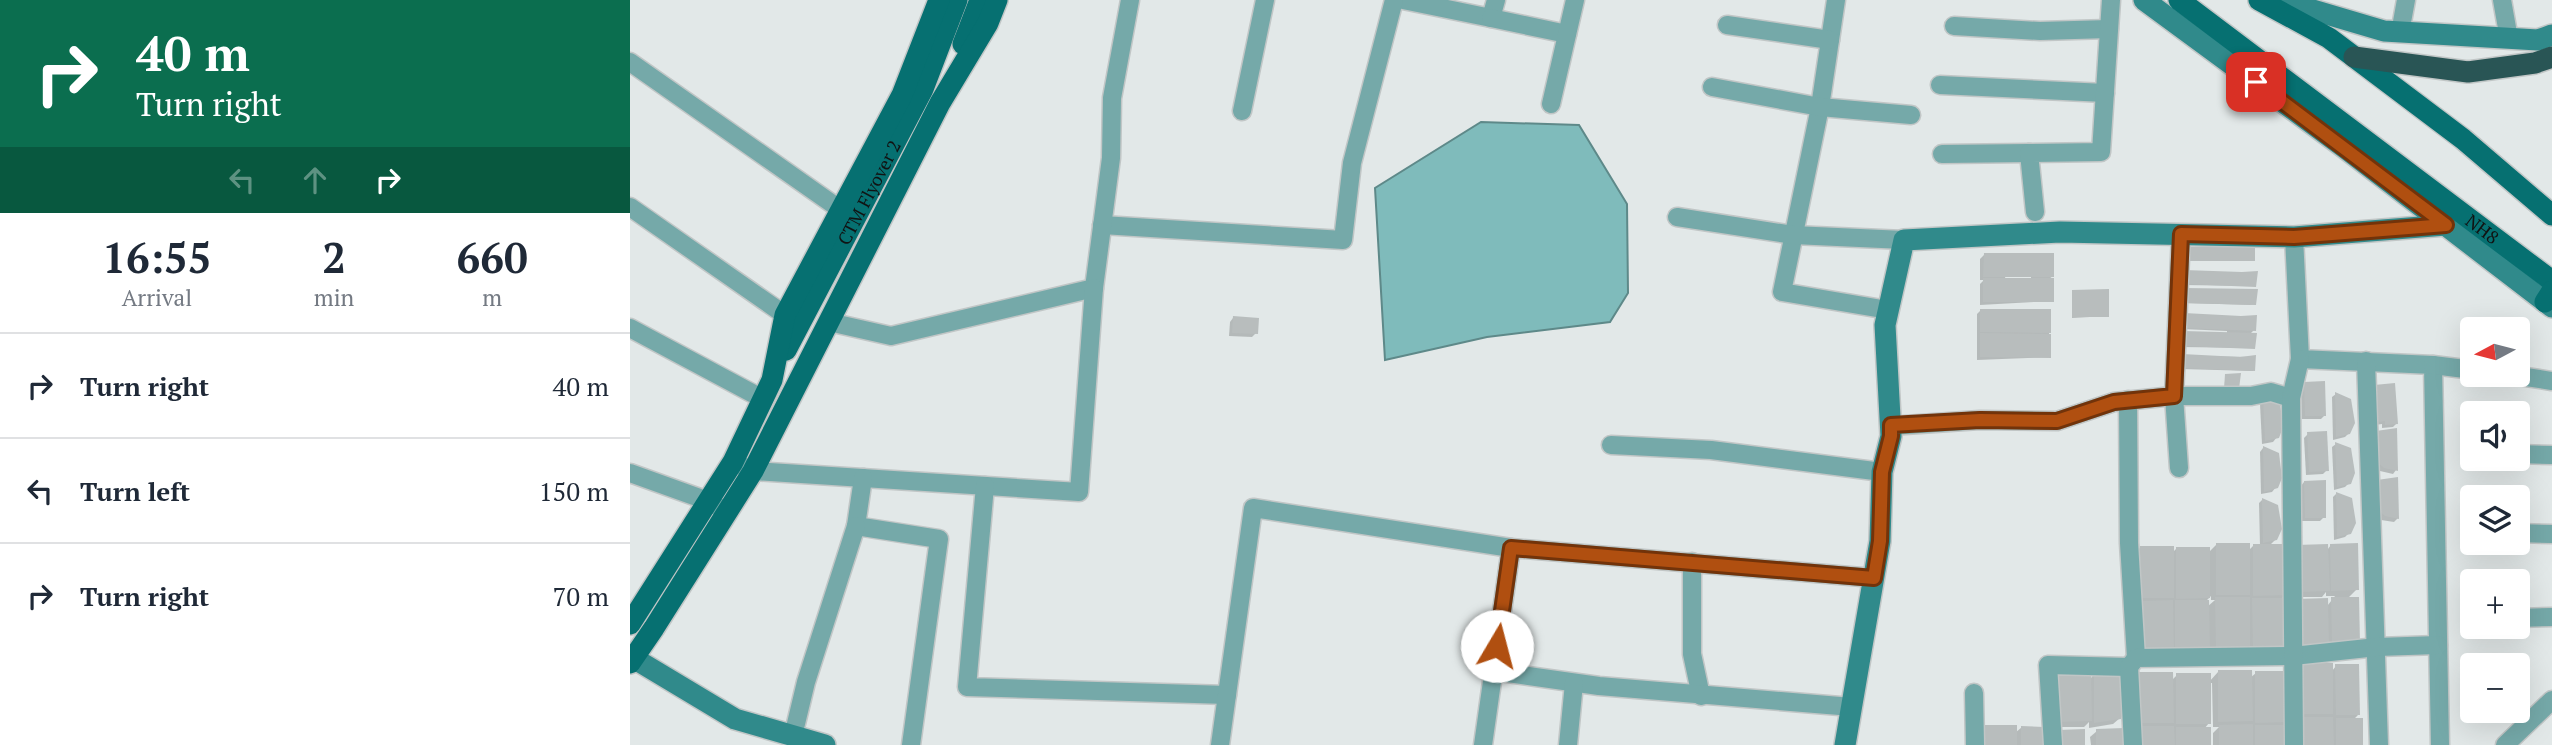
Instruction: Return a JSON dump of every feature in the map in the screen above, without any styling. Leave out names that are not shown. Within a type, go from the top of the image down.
[{"type":"highway","points":[[2354,57],[2468,72],[2535,63],[2552,57]]},
{"type":"main road","points":[[630,624],[733,462],[767,389],[791,321],[841,210],[902,95],[939,0]]},
{"type":"main road","name":"CTM Flyover 2","points":[[791,321],[923,89],[957,0]]},
{"type":"main road","points":[[940,103],[980,0]]},
{"type":"main road","points":[[631,659],[681,586],[752,471],[940,103],[988,23],[997,0]]},
{"type":"main road","name":"NH8","points":[[2179,0],[2552,281]]},
{"type":"main road","points":[[2259,0],[2329,38]]},
{"type":"main road","points":[[2288,1],[2329,38],[2463,139],[2552,215]]},
{"type":"main road","points":[[659,579],[681,586]]},
{"type":"street","points":[[733,462],[752,471],[1079,492],[1094,288],[1111,158],[1111,98],[1130,0]]},
{"type":"street","points":[[1242,111],[1265,0]]},
{"type":"street","points":[[1102,225],[1343,240],[1352,163],[1394,0]]},
{"type":"street","points":[[1403,0],[1567,34]]},
{"type":"street","points":[[1491,18],[1496,0]]},
{"type":"street","points":[[1551,104],[1576,0]]},
{"type":"street","points":[[1836,0],[1820,107],[1782,292],[1888,310]]},
{"type":"street","points":[[1942,154],[2101,152],[2111,0]]},
{"type":"street","points":[[2144,0],[2550,300]]},
{"type":"street","points":[[2336,0],[2370,27]]},
{"type":"street","points":[[2400,33],[2406,0]]},
{"type":"street","points":[[2502,0],[2509,39]]},
{"type":"street","points":[[2288,1],[2370,27],[2400,33],[2538,40],[2552,35]]},
{"type":"street","points":[[1727,25],[1830,40]]},
{"type":"street","points":[[1954,26],[2040,31],[2109,29]]},
{"type":"street","points":[[630,62],[841,210]]},
{"type":"street","points":[[1940,85],[2105,93]]},
{"type":"street","points":[[1712,87],[1820,107],[1911,115]]},
{"type":"street","points":[[2029,153],[2035,212]]},
{"type":"street","points":[[630,207],[791,321]]},
{"type":"street","points":[[1677,217],[1793,235],[1904,240],[2060,232],[2294,237],[2446,225]]},
{"type":"street","points":[[2179,468],[2174,396],[2181,234]]},
{"type":"street","points":[[2294,237],[2300,359],[2291,398],[2294,745]]},
{"type":"street","points":[[1845,745],[1880,541],[1882,472],[1891,436],[1885,325],[1904,240]]},
{"type":"street","points":[[829,322],[891,336],[1094,288]]},
{"type":"street","points":[[630,328],[767,389]]},
{"type":"street","points":[[2300,359],[2460,368]]},
{"type":"street","points":[[2366,361],[2379,745]]},
{"type":"street","points":[[2433,365],[2440,745]]},
{"type":"street","points":[[2530,378],[2552,381]]},
{"type":"street","points":[[1891,425],[1980,420],[2057,421],[2114,402],[2174,396],[2251,396],[2271,392],[2291,398]]},
{"type":"street","points":[[2128,401],[2133,745]]},
{"type":"street","points":[[1611,445],[1711,450],[1882,472]]},
{"type":"street","points":[[2530,454],[2552,455]]},
{"type":"street","points":[[630,473],[708,501],[727,512]]},
{"type":"street","points":[[793,736],[806,682],[856,526],[863,478]]},
{"type":"street","points":[[985,486],[967,687],[1227,695]]},
{"type":"street","points":[[1220,745],[1253,508],[1511,548],[1874,578]]},
{"type":"street","points":[[856,526],[939,539],[911,745]]},
{"type":"street","points":[[2530,533],[2552,534]]},
{"type":"street","points":[[1483,745],[1511,548]]},
{"type":"street","points":[[1692,562],[1692,654],[1701,696]]},
{"type":"street","points":[[2530,618],[2552,617]]},
{"type":"street","points":[[2053,745],[2048,665],[2293,656],[2377,647],[2438,645]]},
{"type":"street","points":[[631,659],[735,719],[825,745]]},
{"type":"street","points":[[1494,671],[1574,683],[1701,696],[1852,707]]},
{"type":"street","points":[[1568,745],[1574,683]]},
{"type":"street","points":[[1973,693],[1975,745]]},
{"type":"street","points":[[2505,745],[2552,700]]},
{"type":"water","points":[[1481,122],[1579,125],[1627,204],[1628,293],[1610,322],[1487,337],[1385,360],[1375,188]]},
{"type":"building","points":[[2184,247],[2255,247],[2255,261],[2184,261]]},
{"type":"building","points":[[1984,253],[2054,253],[2054,277],[1983,277]]},
{"type":"building","points":[[2184,270],[2258,271],[2256,287],[2183,284]]},
{"type":"building","points":[[1983,278],[2054,278],[2054,302],[1983,302]]},
{"type":"building","points":[[2184,288],[2258,289],[2256,305],[2183,303]]},
{"type":"building","points":[[2109,289],[2109,317],[2072,317],[2072,290]]},
{"type":"building","points":[[1980,309],[2051,309],[2051,333],[1980,332]]},
{"type":"building","points":[[2184,313],[2257,315],[2256,331],[2183,328]]},
{"type":"building","points":[[1233,316],[1259,318],[1258,334],[1232,333]]},
{"type":"building","points":[[2183,331],[2257,333],[2255,349],[2182,346]]},
{"type":"building","points":[[1980,333],[2051,334],[2051,358],[1980,357]]},
{"type":"building","points":[[2182,354],[2240,357],[2256,355],[2255,371],[2181,368]]},
{"type":"building","points":[[2241,373],[2239,389],[2224,389],[2225,374]]},
{"type":"building","points":[[2325,381],[2326,416],[2305,416],[2304,382]]},
{"type":"building","points":[[2395,383],[2398,424],[2385,425],[2385,421],[2379,422],[2377,419],[2374,385]]},
{"type":"building","points":[[2335,392],[2351,399],[2355,423],[2350,434],[2336,437]]},
{"type":"building","points":[[2263,398],[2280,403],[2283,427],[2279,438],[2265,441]]},
{"type":"building","points":[[2397,428],[2398,471],[2384,468],[2378,463],[2376,431]]},
{"type":"building","points":[[2327,431],[2329,471],[2309,472],[2307,432]]},
{"type":"building","points":[[2335,442],[2351,448],[2355,473],[2351,484],[2337,487]]},
{"type":"building","points":[[2263,446],[2279,453],[2282,478],[2278,488],[2264,492]]},
{"type":"building","points":[[2398,477],[2399,519],[2385,516],[2379,511],[2377,480]]},
{"type":"building","points":[[2326,480],[2326,518],[2305,518],[2304,481]]},
{"type":"building","points":[[2336,492],[2352,498],[2356,523],[2351,534],[2337,537]]},
{"type":"building","points":[[2262,498],[2278,505],[2282,529],[2277,540],[2263,543]]},
{"type":"building","points":[[2216,543],[2250,543],[2250,595],[2216,595]]},
{"type":"building","points":[[2358,543],[2359,590],[2331,591],[2330,544]]},
{"type":"building","points":[[2253,544],[2287,544],[2287,595],[2253,596]]},
{"type":"building","points":[[2328,544],[2330,591],[2297,592],[2296,545]]},
{"type":"building","points":[[2140,546],[2174,546],[2174,598],[2140,598]]},
{"type":"building","points":[[2176,547],[2210,547],[2210,598],[2176,599]]},
{"type":"building","points":[[2215,597],[2250,597],[2250,648],[2216,648]]},
{"type":"building","points":[[2331,597],[2359,597],[2360,644],[2332,644]]},
{"type":"building","points":[[2252,598],[2287,598],[2287,649],[2253,649]]},
{"type":"building","points":[[2328,598],[2329,646],[2297,646],[2296,599]]},
{"type":"building","points":[[2173,600],[2174,652],[2142,652],[2142,601]]},
{"type":"building","points":[[2175,600],[2209,600],[2210,651],[2175,651]]},
{"type":"building","points":[[2299,663],[2333,663],[2333,714],[2299,714]]},
{"type":"building","points":[[2335,664],[2359,664],[2360,715],[2336,715]]},
{"type":"building","points":[[2091,670],[2092,721],[2057,722],[2054,672]]},
{"type":"building","points":[[2218,670],[2252,670],[2253,721],[2218,722]]},
{"type":"building","points":[[2094,671],[2122,672],[2121,719],[2094,723]]},
{"type":"building","points":[[2255,671],[2289,671],[2289,722],[2255,723]]},
{"type":"building","points":[[2139,672],[2173,672],[2174,723],[2140,723]]},
{"type":"building","points":[[2176,673],[2211,673],[2211,724],[2176,724]]},
{"type":"building","points":[[2299,717],[2333,717],[2334,745],[2299,745]]},
{"type":"building","points":[[2336,718],[2363,718],[2363,745],[2336,745]]},
{"type":"building","points":[[2253,724],[2253,745],[2219,745],[2219,725]]},
{"type":"building","points":[[1983,725],[2017,725],[2017,745],[1983,745]]},
{"type":"building","points":[[2255,725],[2289,725],[2289,745],[2255,745]]},
{"type":"building","points":[[2021,726],[2044,727],[2044,745],[2021,745]]},
{"type":"building","points":[[2140,726],[2174,726],[2175,745],[2140,745]]},
{"type":"building","points":[[2176,727],[2211,727],[2211,745],[2176,745]]},
{"type":"building","points":[[2124,728],[2124,745],[2096,745],[2096,729]]},
{"type":"building","points":[[2085,729],[2085,745],[2059,745],[2058,730]]},
{"type":"route","points":[[1497,646],[1511,548],[1874,578],[1880,541],[1882,472],[1891,425],[1980,420],[2057,421],[2114,402],[2174,396],[2181,234],[2294,237],[2446,225],[2256,82]]}]
